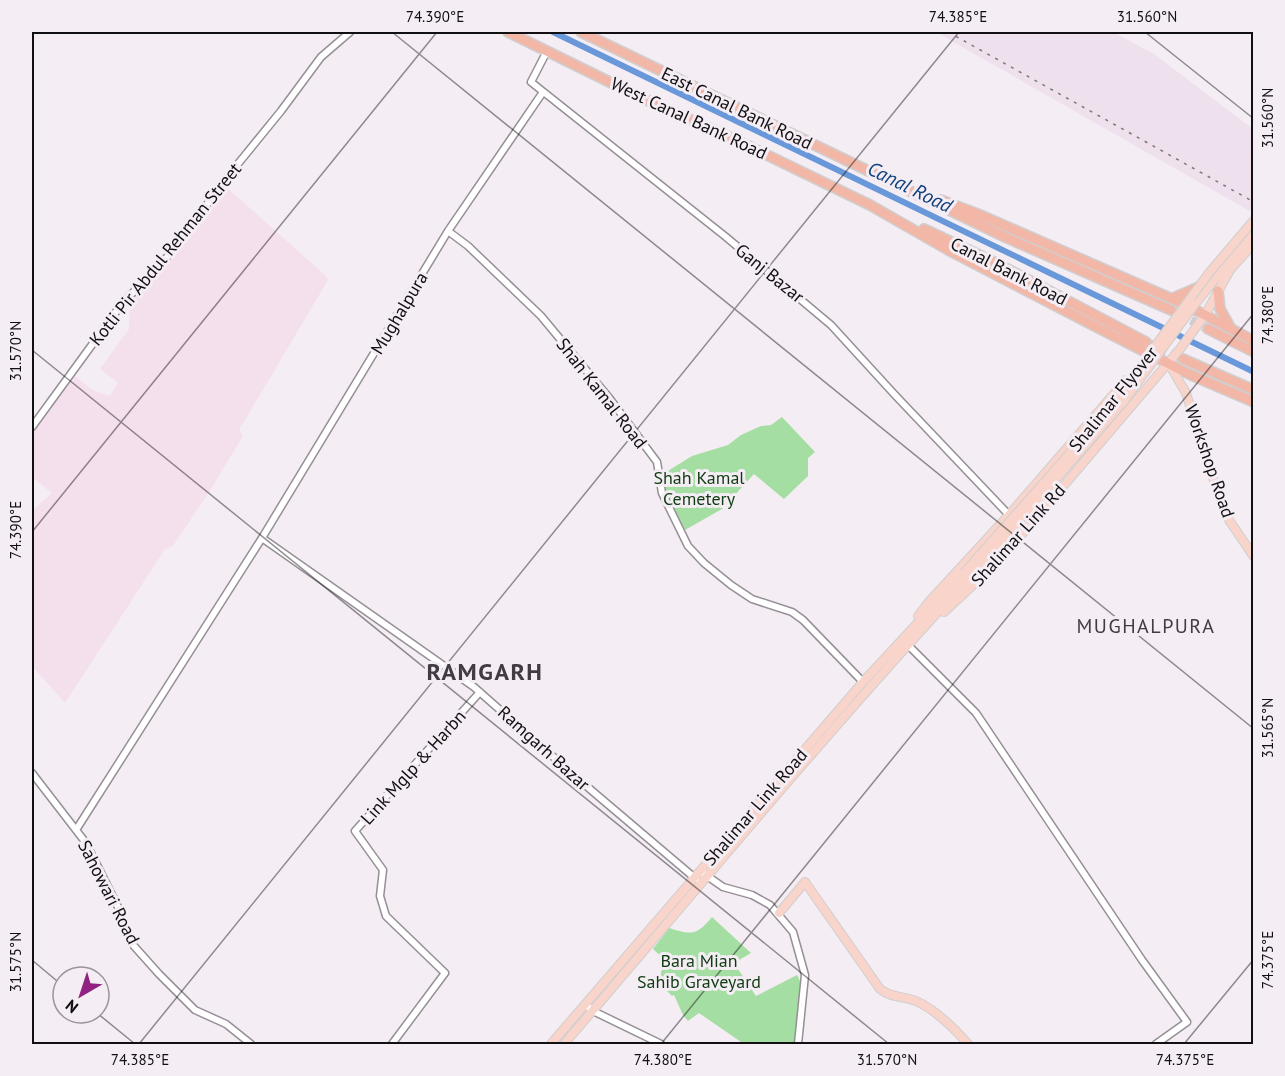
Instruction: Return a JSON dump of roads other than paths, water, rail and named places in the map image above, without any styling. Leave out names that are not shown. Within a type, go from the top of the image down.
[{"type":"highway","name":"West Canal Bank Road","points":[[508,32],[654,104],[736,140],[870,205]]},
{"type":"highway","name":"East Canal Bank Road","points":[[581,32],[894,183]]},
{"type":"highway","points":[[894,183],[978,214],[1186,305],[1254,341]]},
{"type":"highway","name":"Canal Bank Road","points":[[894,183],[1005,237],[1174,314]]},
{"type":"highway","points":[[870,205],[952,252],[1148,354],[1254,402]]},
{"type":"highway","name":"Canal Bank Road","points":[[870,205],[994,262],[1146,342]]},
{"type":"highway","points":[[1171,299],[1199,287]]},
{"type":"highway","points":[[1218,291],[1220,309],[1232,330]]},
{"type":"highway","points":[[1208,329],[1254,352]]},
{"type":"highway","points":[[1183,360],[1254,390]]},
{"type":"main road","name":"Shalimar Link Rd","points":[[905,642],[928,603],[1009,515],[1148,354],[1158,342],[1174,314],[1186,305],[1254,218]]},
{"type":"main road","name":"Shalimar Flyover","points":[[967,576],[1120,394],[1209,273],[1254,218]]},
{"type":"main road","name":"Shalimar Flyover","points":[[967,576],[1124,401],[1195,304],[1254,231]]},
{"type":"main road","name":"Shalimar Link Rd","points":[[905,642],[975,584],[1025,531],[1180,349],[1205,315],[1230,270],[1254,243]]},
{"type":"main road","name":"Workshop Road","points":[[1168,363],[1186,393],[1227,517],[1254,557]]},
{"type":"main road","name":"Shalimar Link Rd","points":[[905,642],[967,576]]},
{"type":"main road","name":"Shalimar Link Road","points":[[564,1044],[863,682],[905,642]]},
{"type":"main road","name":"Shalimar Link Road","points":[[551,1044],[701,877],[905,642]]},
{"type":"main road","points":[[779,913],[805,882],[880,989],[892,996],[916,1001],[951,1026],[968,1044]]},
{"type":"street","name":"Kotli Pir Abdul Rehman Street","points":[[32,427],[107,323],[168,256],[315,64],[335,43],[350,32]]},
{"type":"street","points":[[543,92],[531,82],[547,51]]},
{"type":"street","name":"Mughalpura","points":[[76,830],[262,538],[448,231],[543,92]]},
{"type":"street","name":"Ganj Bazar","points":[[543,92],[726,237],[831,325],[1009,515]]},
{"type":"street","name":"Shah Kamal Road","points":[[448,231],[468,246],[541,316],[610,399],[657,462],[662,493],[688,546],[704,563],[752,599],[792,612],[803,620],[863,682]]},
{"type":"street","name":"Ramgarh Bazar","points":[[262,538],[480,692],[591,790],[701,877],[723,887],[745,892],[761,899],[779,913]]},
{"type":"street","points":[[905,642],[976,713],[1187,1022],[1156,1044]]},
{"type":"street","name":"Link Mglp & Harbn","points":[[392,1044],[445,974],[386,916],[380,896],[383,870],[355,831],[480,692]]},
{"type":"street","name":"Sahowari Road","points":[[32,773],[86,843],[118,907],[134,946],[195,1010],[226,1024],[251,1044]]},
{"type":"street","points":[[779,913],[793,932],[805,975],[798,1044]]},
{"type":"street","points":[[586,1005],[593,1011],[661,1044]]},
{"type":"waterway","name":"Canal Road","points":[[553,32],[1254,372]]},
{"type":"tunnel","points":[[1179,314],[1208,329]]},
{"type":"tunnel","points":[[1146,342],[1181,358]]},
{"type":"railway","points":[[948,32],[1254,202]]},
{"type":"district","name":"MUGHALPURA","points":[[1146,626]]},
{"type":"district","name":"RAMGARH","points":[[485,671]]},
{"type":"park label","name":"Shah Kamal Cemetery","points":[[699,487]]},
{"type":"park label","name":"Bara Mian Sahib Graveyard","points":[[699,970]]}]
